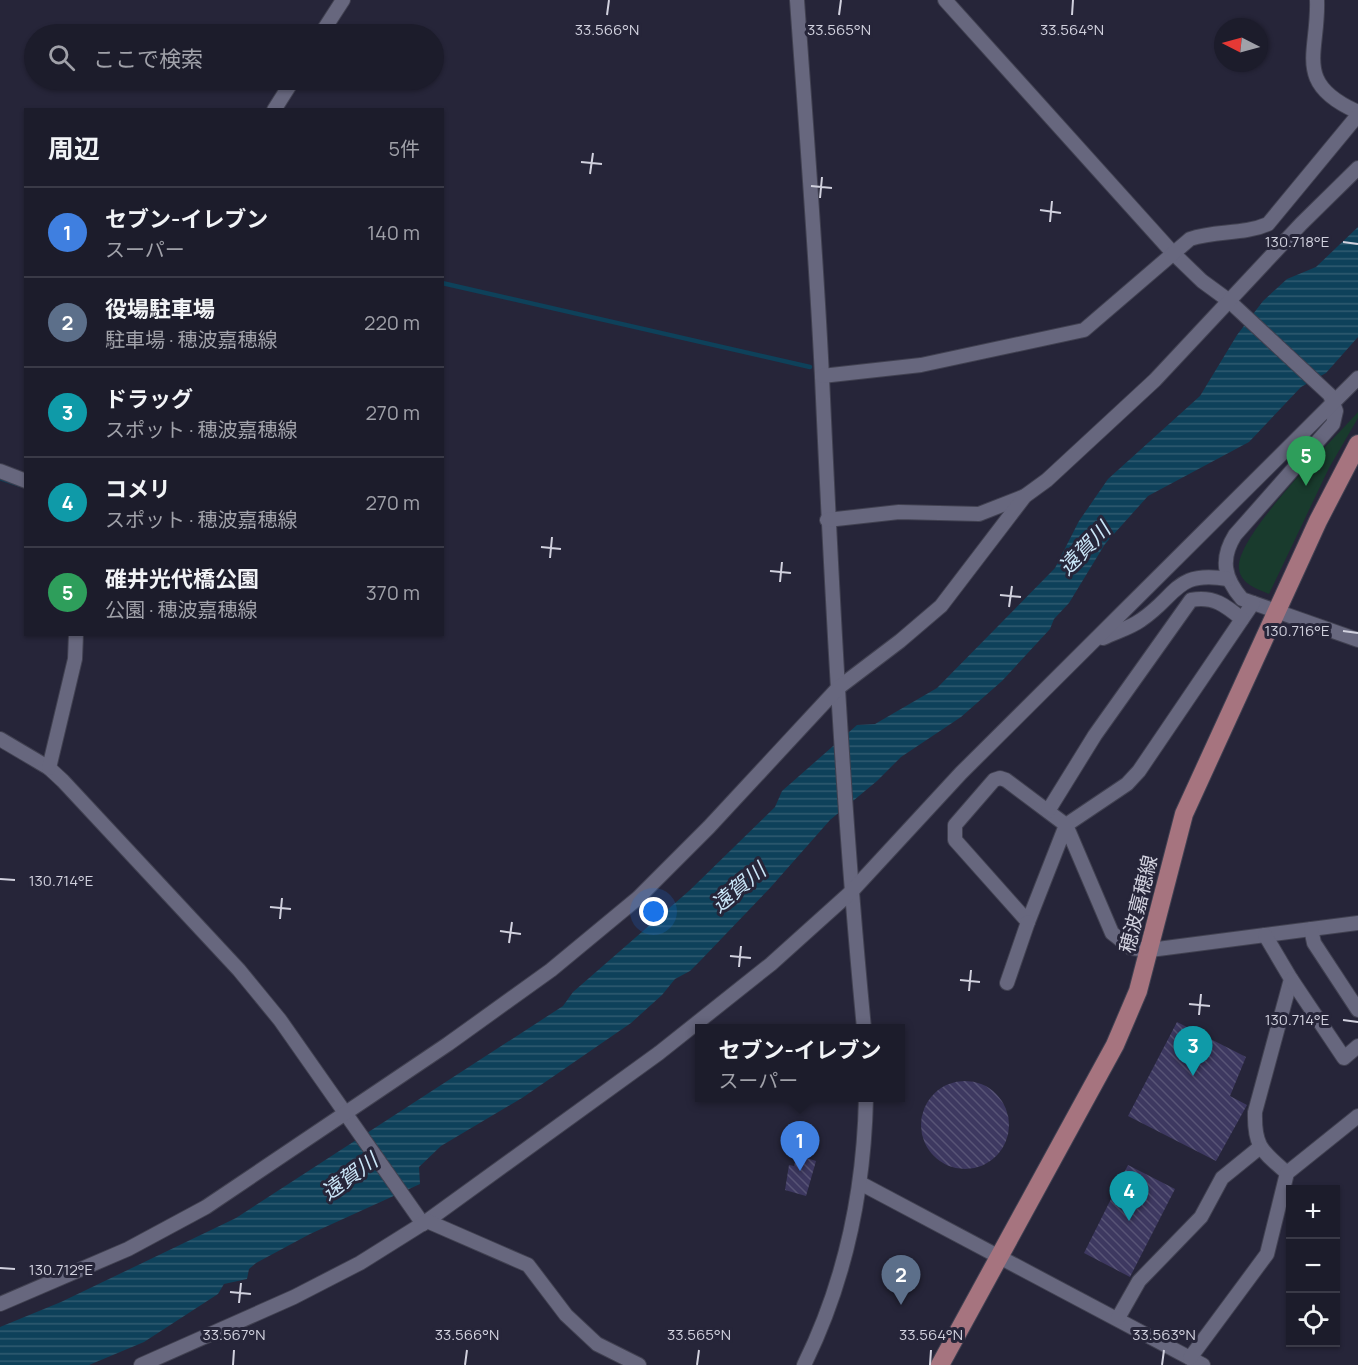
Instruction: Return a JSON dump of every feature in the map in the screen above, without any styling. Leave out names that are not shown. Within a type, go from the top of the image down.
[{"type":"main road","name":"穂波嘉穂線","points":[[940,1365],[997,1257],[1115,1045],[1138,992],[1184,814],[1331,494],[1358,444]]},
{"type":"street","points":[[327,24],[342,0]]},
{"type":"street","points":[[797,0],[822,376],[827,520],[838,695],[851,892],[864,1024]]},
{"type":"street","points":[[945,0],[1172,252],[1202,281],[1232,304],[1331,398],[1333,424],[1228,546],[1225,559],[1228,579],[1242,599],[1358,640]]},
{"type":"street","points":[[822,376],[921,365],[1084,330],[1190,238],[1205,233],[1247,231],[1268,224],[1358,113],[1340,104],[1327,93],[1315,73],[1311,58],[1317,0]]},
{"type":"street","points":[[275,108],[287,90]]},
{"type":"street","points":[[827,520],[899,512],[979,514],[1025,496],[1047,480],[1155,380],[1232,304],[1358,168]]},
{"type":"street","points":[[695,1024],[771,964],[851,892],[961,773],[1275,459],[1331,398],[1358,378]]},
{"type":"street","points":[[0,471],[24,480]]},
{"type":"street","points":[[0,1304],[128,1249],[206,1207],[348,1114],[551,970],[638,898],[838,695],[941,606],[1025,496]]},
{"type":"street","points":[[1093,642],[1141,621],[1178,585],[1206,576],[1228,579]]},
{"type":"street","points":[[1048,811],[1095,735],[1191,600],[1202,598],[1221,602],[1242,619]]},
{"type":"street","points":[[1007,983],[1066,825],[1127,784],[1139,771],[1253,603]]},
{"type":"street","points":[[49,768],[75,659],[76,636]]},
{"type":"street","points":[[0,739],[49,768],[239,970],[280,1020],[423,1221],[528,1265],[566,1315],[597,1344],[639,1365]]},
{"type":"street","points":[[1028,922],[955,840],[955,825],[994,780],[1000,778],[1066,825],[1112,933],[1131,948],[1150,950],[1358,923]]},
{"type":"street","points":[[1311,929],[1314,943],[1358,1011]]},
{"type":"street","points":[[1264,935],[1344,1058],[1358,1046]]},
{"type":"street","points":[[1287,1173],[1259,1149],[1255,1131],[1255,1112],[1291,979]]},
{"type":"street","points":[[141,1365],[294,1297],[360,1263],[423,1221],[659,1053],[695,1024]]},
{"type":"street","points":[[804,1365],[834,1292],[851,1232],[860,1183],[866,1102]]},
{"type":"street","points":[[860,1183],[997,1257],[1118,1318],[1196,1362],[1267,1254],[1287,1173],[1358,1116]]},
{"type":"street","points":[[1118,1318],[1138,1281],[1201,1217],[1222,1178],[1259,1149]]},
{"type":"green space","points":[[1358,412],[1358,418],[1329,468],[1269,594],[1250,585],[1243,579],[1239,569],[1242,554],[1252,535],[1268,512],[1308,465]]},
{"type":"water","name":"遠賀川","points":[[1358,227],[1358,337],[1326,373],[1301,387],[1249,442],[1148,496],[1105,544],[1069,603],[1054,619],[1050,629],[1002,681],[961,717],[901,757],[877,781],[830,820],[770,888],[700,961],[690,971],[675,979],[662,995],[631,1023],[522,1098],[441,1146],[419,1167],[420,1184],[310,1234],[256,1263],[249,1269],[247,1279],[224,1284],[218,1294],[144,1342],[89,1365],[0,1365],[0,1327],[61,1302],[236,1218],[563,1006],[573,992],[690,890],[775,807],[782,791],[857,725],[875,724],[937,688],[1055,568],[1079,521],[1108,479],[1200,396],[1237,335],[1263,301],[1287,279],[1316,267]]},
{"type":"building","points":[[1177,1022],[1246,1057],[1230,1096],[1247,1105],[1216,1161],[1128,1116]]},
{"type":"building","points":[[965,1081],[982,1085],[996,1094],[1005,1108],[1009,1125],[1005,1142],[996,1156],[982,1165],[965,1169],[948,1165],[934,1156],[925,1142],[921,1125],[925,1108],[934,1094],[948,1085]]},
{"type":"building","points":[[797,1155],[816,1161],[806,1196],[785,1190],[789,1165],[794,1166]]},
{"type":"building","points":[[1128,1165],[1175,1189],[1130,1277],[1084,1253]]},
{"type":"waterway","points":[[444,283],[810,367]]},
{"type":"waterway","points":[[0,478],[20,485]]},
{"type":"place","name":"碓井光代橋公園","points":[[1306,486]]},
{"type":"place","name":"ドラッグ","points":[[1193,1076]]},
{"type":"place","name":"セブン-イレブン","points":[[800,1171]]},
{"type":"place","name":"コメリ","points":[[1129,1221]]},
{"type":"place","name":"役場駐車場","points":[[901,1305]]}]
